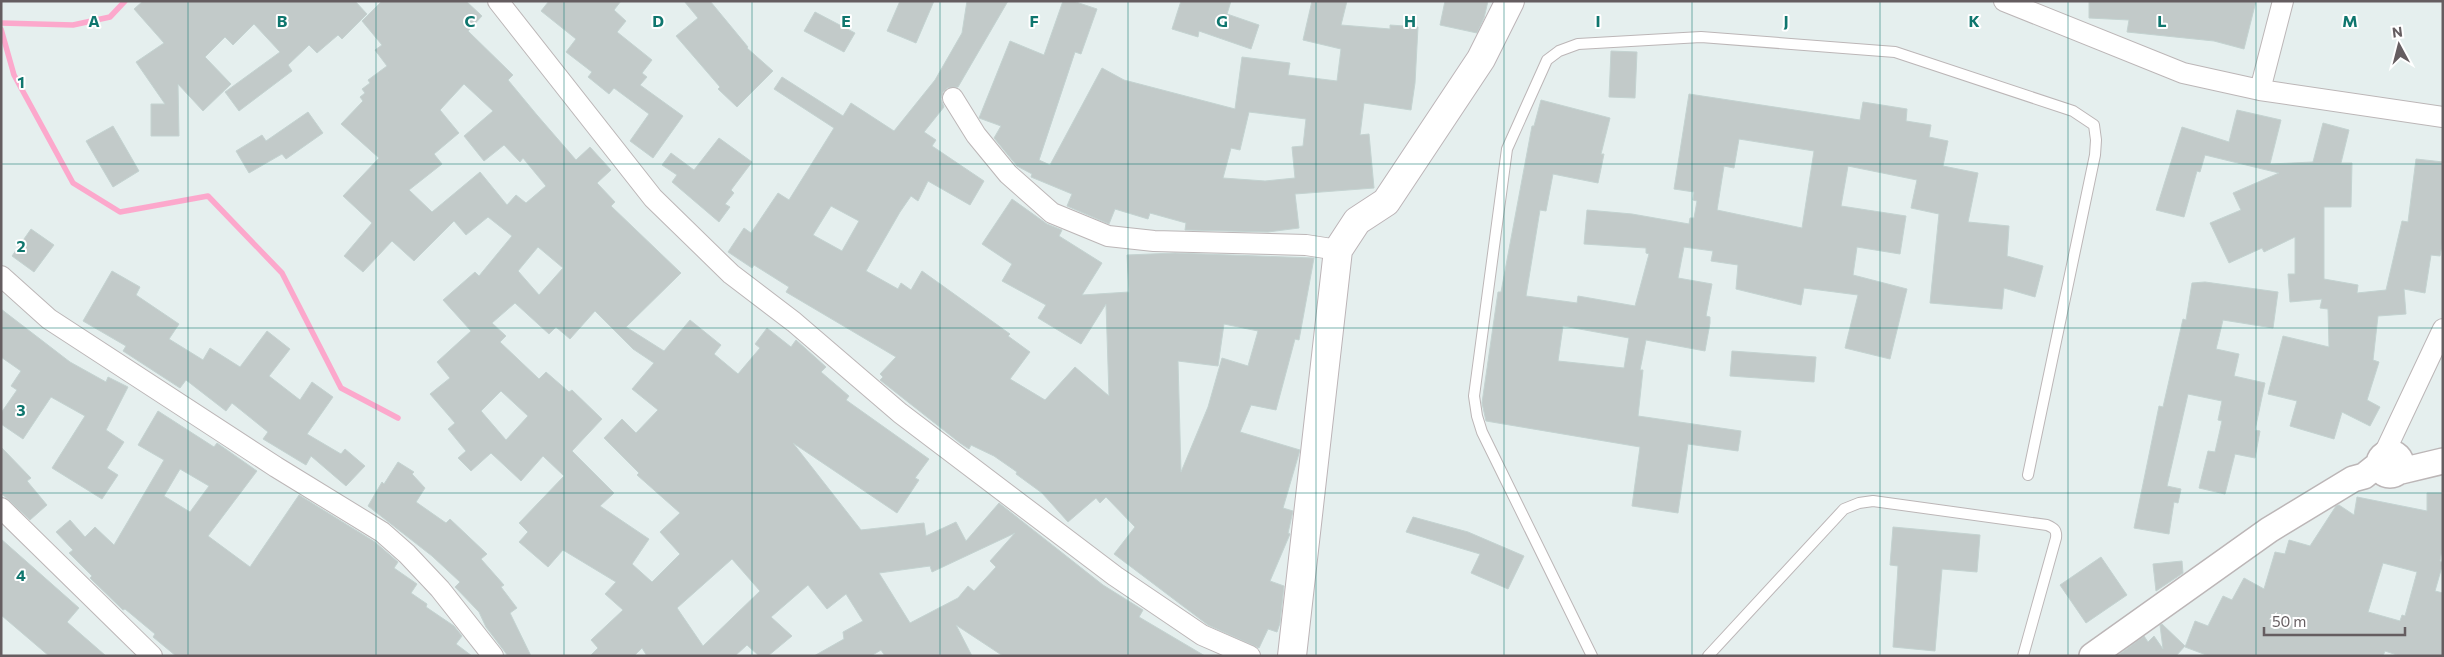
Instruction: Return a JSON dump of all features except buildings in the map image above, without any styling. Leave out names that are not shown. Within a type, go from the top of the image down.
[{"type":"main road","points":[[1292,656],[1338,250],[1357,221],[1386,202],[1481,59],[1510,1]]},
{"type":"street","points":[[2004,1],[2183,73],[2260,90],[2443,117]]},
{"type":"street","points":[[2260,90],[2283,1]]},
{"type":"street","points":[[506,5],[653,198],[731,274],[794,322],[900,413],[1115,576],[1202,635],[1250,656]]},
{"type":"street","points":[[953,98],[976,135],[1008,174],[1030,194],[1052,213],[1108,236],[1154,241],[1306,246],[1338,250]]},
{"type":"street","points":[[1,276],[49,319],[276,467],[382,532],[408,554],[440,589],[493,656]]},
{"type":"street","points":[[2391,464],[2394,431],[2443,329]]},
{"type":"street","points":[[2092,656],[2269,530],[2353,479],[2368,481],[2391,464],[2435,463]]},
{"type":"street","points":[[1,508],[152,656]]},
{"type":"lane","points":[[1592,656],[1482,432],[1474,396],[1507,149],[1547,60],[1559,51],[1578,44],[1701,37],[1894,52],[2073,112],[2094,125],[2095,155],[2028,474]]},
{"type":"lane","points":[[1708,656],[1844,509],[1859,503],[1873,502],[2047,525],[2054,528],[2056,538],[2023,656]]},
{"type":"waterway","points":[[1,23],[73,25],[110,17],[125,1]]},
{"type":"waterway","points":[[1,29],[14,75],[73,183],[120,212],[208,196],[282,273],[341,388],[398,418]]}]
